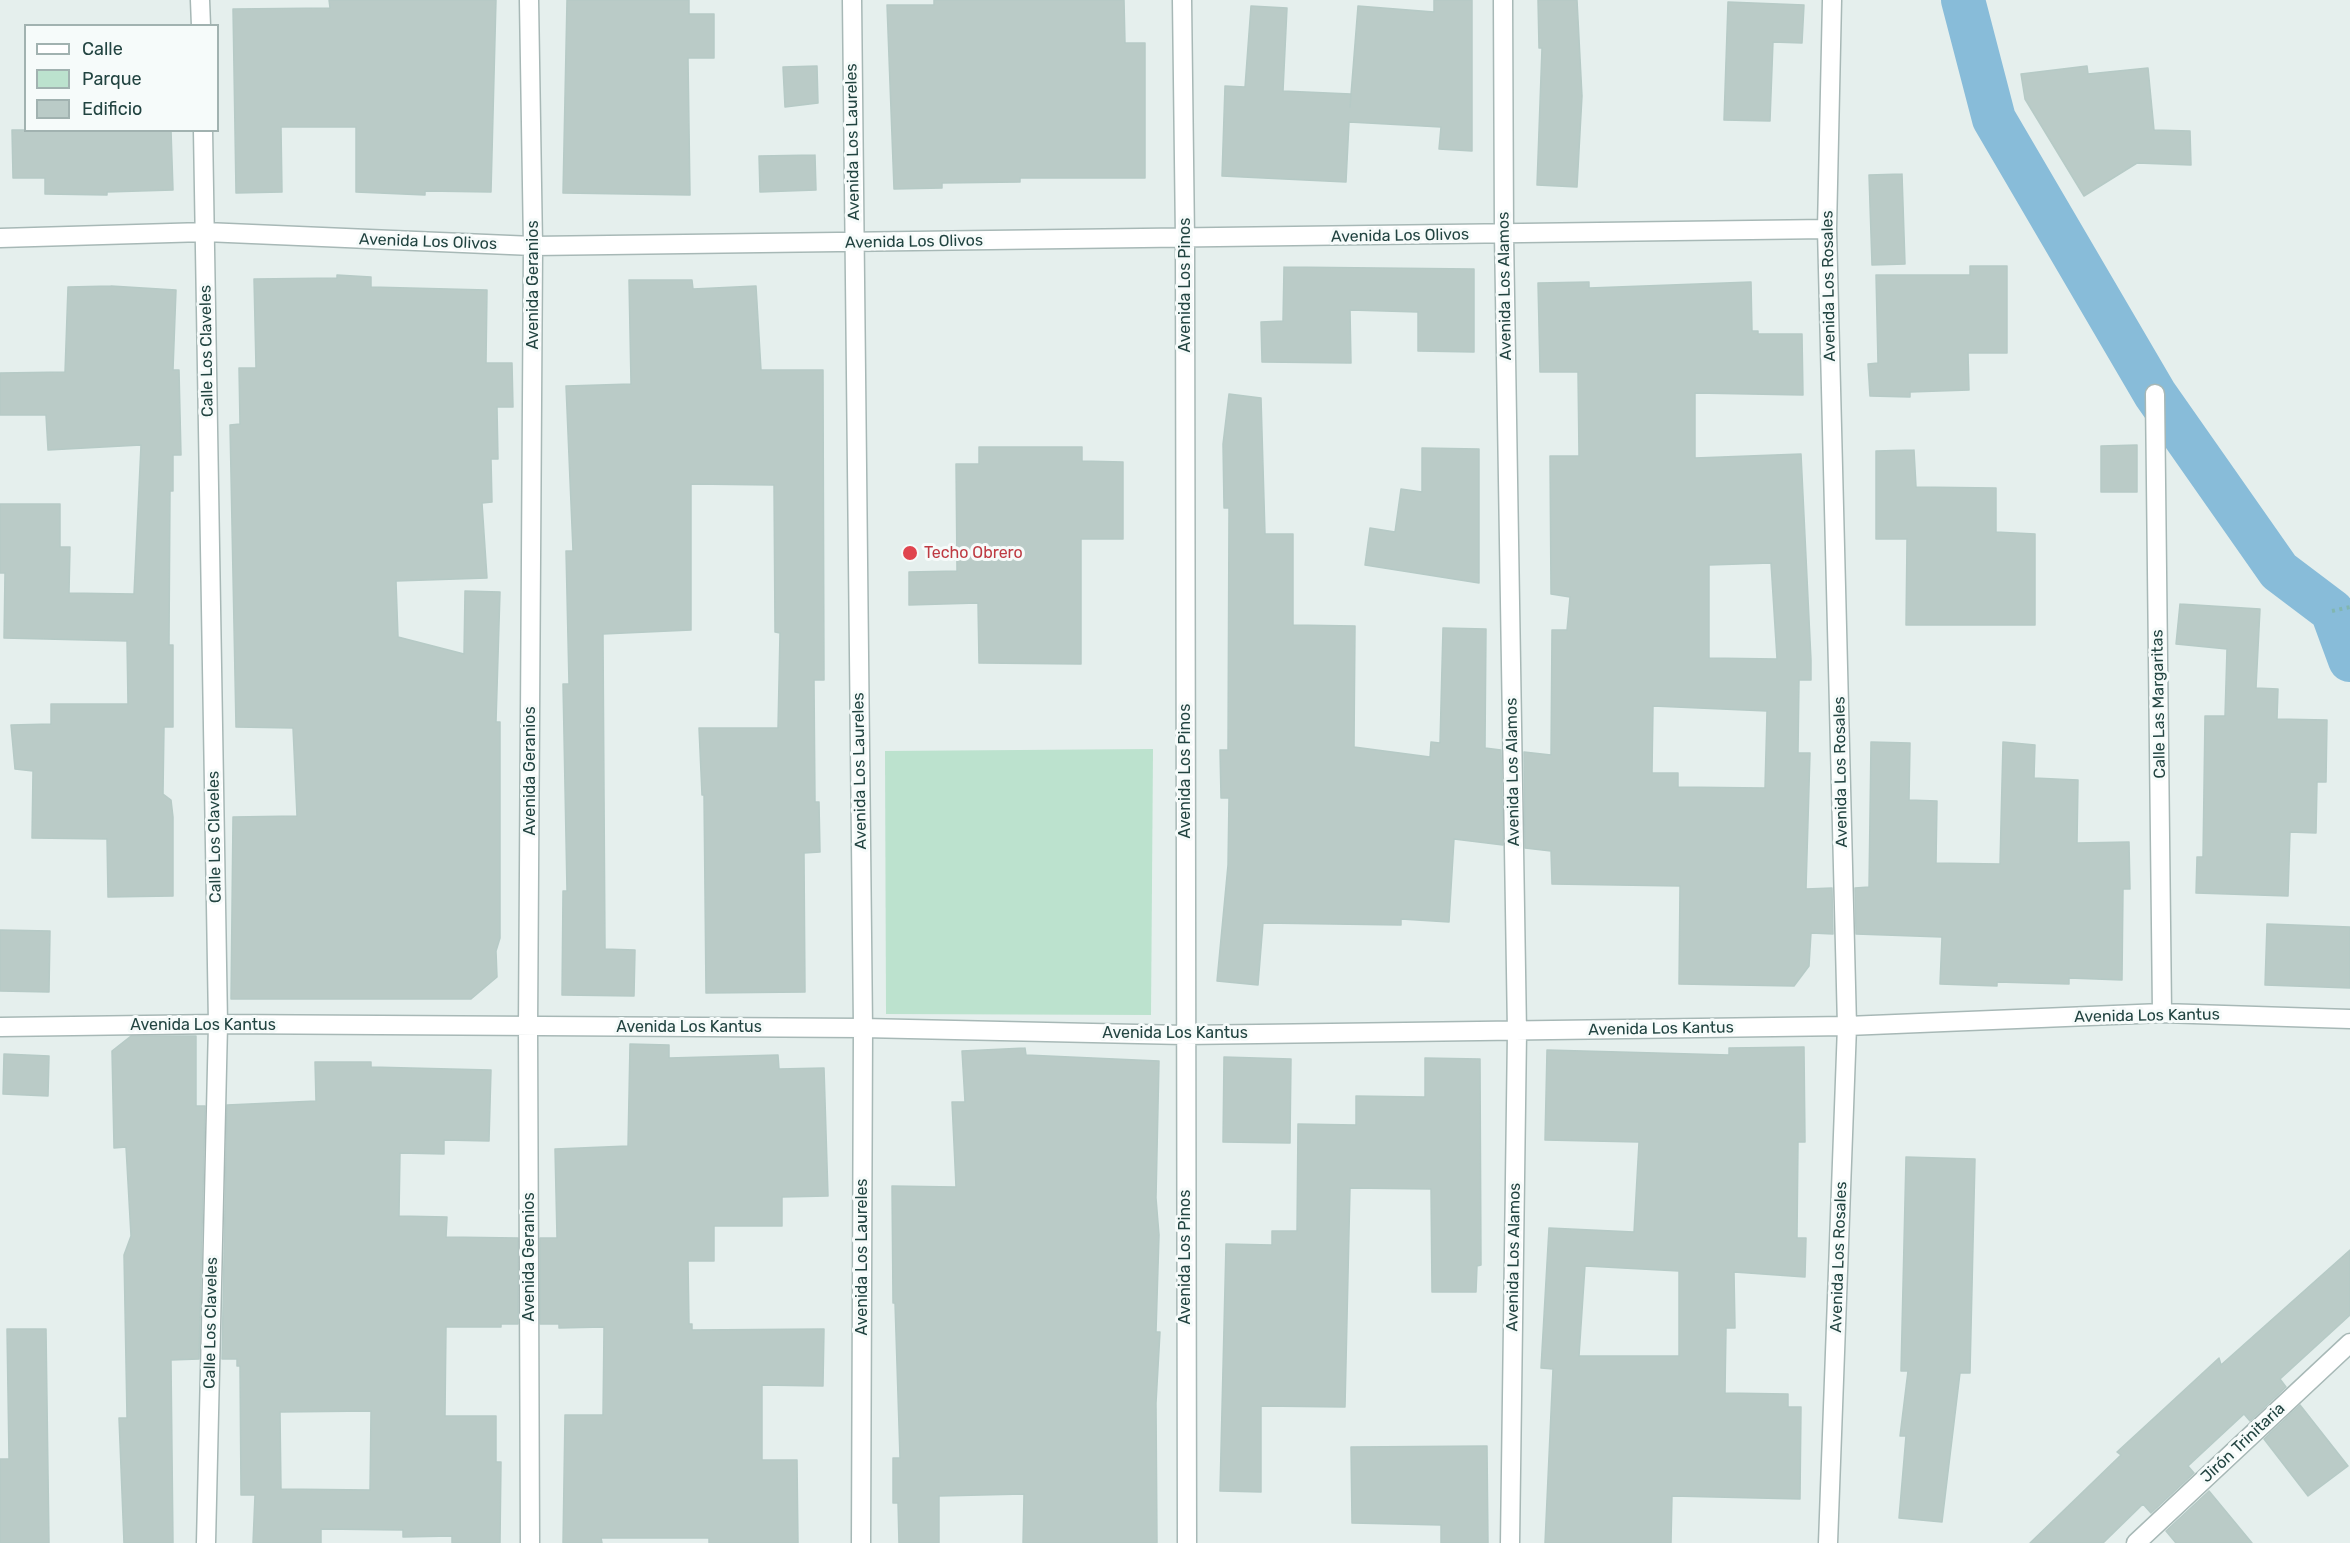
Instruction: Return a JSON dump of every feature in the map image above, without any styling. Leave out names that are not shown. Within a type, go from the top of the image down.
[{"type":"street","points":[[200,0],[201,24]]},
{"type":"street","name":"Avenida Geranios","points":[[529,0],[534,246],[528,1027],[530,1543]]},
{"type":"street","name":"Avenida Los Laureles","points":[[852,0],[863,1028],[861,1543]]},
{"type":"street","name":"Avenida Los Pinos","points":[[1182,0],[1185,239],[1184,1035],[1187,1543]]},
{"type":"street","name":"Avenida Los Alamos","points":[[1503,0],[1503,234],[1517,1032],[1510,1543]]},
{"type":"street","name":"Avenida Los Rosales","points":[[1828,1543],[1847,1026],[1827,229],[1832,0]]},
{"type":"street","name":"Calle Los Claveles","points":[[203,132],[218,1024],[206,1543]]},
{"type":"street","name":"Avenida Los Olivos","points":[[0,238],[205,232],[534,246],[1827,229]]},
{"type":"street","name":"Calle Las Margaritas","points":[[2155,394],[2162,1013]]},
{"type":"street","name":"Avenida Los Kantus","points":[[0,1028],[218,1024],[863,1028],[1184,1035],[1847,1026],[2162,1013],[2350,1019]]},
{"type":"street","name":"Jirón Trinitaria","points":[[2146,1540],[2350,1343]]},
{"type":"path","points":[[2332,611],[2350,607]]},
{"type":"green space","points":[[1153,749],[1151,1015],[886,1014],[885,751]]},
{"type":"building","points":[[329,0],[496,0],[491,192],[425,191],[425,195],[356,192],[356,127],[281,127],[282,192],[236,193],[233,9],[330,8]]},
{"type":"building","points":[[567,0],[689,0],[689,14],[714,14],[714,58],[688,58],[690,195],[563,193]]},
{"type":"building","points":[[934,0],[1124,0],[1125,43],[1145,43],[1145,178],[1020,178],[1020,182],[942,183],[942,188],[894,189],[887,5],[934,5]]},
{"type":"building","points":[[1434,0],[1472,0],[1472,151],[1439,149],[1441,127],[1349,122],[1346,182],[1222,176],[1225,86],[1245,87],[1251,6],[1287,8],[1283,91],[1351,94],[1350,107],[1358,6],[1434,12]]},
{"type":"building","points":[[1538,0],[1577,0],[1582,96],[1577,187],[1537,185],[1542,48],[1539,48]]},
{"type":"building","points":[[1728,2],[1804,5],[1802,43],[1773,42],[1770,121],[1724,120]]},
{"type":"building","points":[[817,66],[818,103],[785,107],[783,67]]},
{"type":"building","points":[[2087,66],[2088,74],[2148,68],[2154,130],[2190,131],[2191,165],[2137,163],[2084,196],[2025,99],[2021,74]]},
{"type":"building","points":[[12,130],[24,130],[24,132],[171,132],[173,190],[107,192],[107,195],[45,194],[45,178],[13,178]]},
{"type":"building","points":[[815,155],[816,190],[760,192],[759,156]]},
{"type":"building","points":[[1902,174],[1905,264],[1872,265],[1869,175]]},
{"type":"building","points":[[1970,266],[2007,266],[2007,353],[1968,353],[1969,390],[1910,392],[1910,397],[1870,396],[1868,364],[1878,363],[1876,275],[1970,275]]},
{"type":"building","points":[[1284,267],[1474,269],[1474,352],[1418,351],[1418,312],[1350,310],[1351,363],[1262,362],[1261,322],[1283,321]]},
{"type":"building","points":[[337,275],[371,277],[371,287],[487,290],[486,363],[512,363],[513,407],[497,407],[498,459],[491,459],[492,502],[482,503],[487,578],[396,581],[398,637],[464,654],[465,591],[500,592],[496,722],[500,722],[500,938],[496,951],[497,977],[471,999],[231,999],[233,817],[297,816],[293,728],[236,727],[230,425],[240,424],[239,368],[256,368],[254,279],[337,278]]},
{"type":"building","points":[[629,280],[692,280],[693,289],[756,286],[761,370],[823,370],[824,680],[814,680],[815,802],[819,802],[820,852],[804,853],[805,992],[706,993],[704,795],[702,795],[699,728],[778,728],[780,633],[775,632],[774,485],[691,484],[691,630],[603,634],[605,949],[635,950],[634,996],[562,995],[563,891],[567,891],[563,684],[569,684],[566,551],[573,551],[566,386],[631,384]]},
{"type":"building","points":[[1589,282],[1589,288],[1751,282],[1752,331],[1758,331],[1758,334],[1802,334],[1803,395],[1695,393],[1695,458],[1801,454],[1811,660],[1811,680],[1799,680],[1798,753],[1810,753],[1806,889],[1832,888],[1833,934],[1811,933],[1809,966],[1794,986],[1679,984],[1680,886],[1552,884],[1551,851],[1525,848],[1524,752],[1551,755],[1552,630],[1567,630],[1570,597],[1551,594],[1550,456],[1579,456],[1578,372],[1540,372],[1538,283]],"holes":[[[1771,563],[1777,659],[1709,658],[1709,565]],[[1653,706],[1767,711],[1765,788],[1678,787],[1678,773],[1652,773]]]},
{"type":"building","points":[[111,286],[176,290],[173,370],[179,370],[181,455],[173,455],[173,491],[170,491],[169,645],[173,645],[173,727],[164,727],[163,794],[171,800],[173,817],[173,896],[108,897],[107,839],[32,838],[33,771],[15,769],[11,725],[51,724],[51,704],[128,704],[127,641],[4,638],[5,573],[0,573],[0,504],[60,504],[60,547],[70,547],[69,593],[134,594],[141,445],[48,450],[46,415],[0,415],[0,373],[65,372],[68,287]]},
{"type":"building","points":[[1229,394],[1261,398],[1265,534],[1293,534],[1293,625],[1355,626],[1354,747],[1430,757],[1431,742],[1440,743],[1443,628],[1486,629],[1485,748],[1501,750],[1503,845],[1454,839],[1449,922],[1401,919],[1401,925],[1263,923],[1258,985],[1217,981],[1228,865],[1229,798],[1221,798],[1220,750],[1228,750],[1229,508],[1224,508],[1223,444]]},
{"type":"building","points":[[2137,445],[2137,492],[2101,492],[2101,446]]},
{"type":"building","points":[[979,447],[1082,447],[1082,461],[1123,462],[1123,539],[1081,539],[1081,664],[979,663],[978,603],[909,605],[909,572],[957,571],[956,464],[979,464]]},
{"type":"building","points":[[1422,448],[1479,449],[1479,583],[1365,565],[1370,528],[1395,532],[1401,489],[1422,492]]},
{"type":"building","points":[[1914,450],[1916,487],[1996,488],[1996,532],[2035,534],[2035,625],[1906,625],[1907,539],[1876,539],[1876,451]]},
{"type":"building","points":[[2180,604],[2260,609],[2256,688],[2278,689],[2277,719],[2327,720],[2326,782],[2317,782],[2316,833],[2290,832],[2288,896],[2196,893],[2197,857],[2203,857],[2205,716],[2225,716],[2227,649],[2176,644]]},
{"type":"building","points":[[1871,742],[1910,743],[1909,800],[1937,801],[1936,863],[2000,864],[2003,742],[2035,745],[2034,778],[2078,780],[2077,843],[2129,842],[2130,889],[2123,889],[2122,980],[2069,978],[2069,984],[1997,982],[1997,986],[1940,984],[1942,937],[1856,934],[1855,888],[1869,887]]},
{"type":"building","points":[[2267,924],[2350,927],[2350,988],[2265,985]]},
{"type":"building","points":[[0,930],[50,931],[49,992],[0,991]]},
{"type":"building","points":[[131,1036],[196,1036],[196,1106],[205,1106],[199,1359],[171,1360],[173,1543],[124,1543],[119,1418],[127,1418],[124,1255],[131,1236],[126,1147],[114,1148],[112,1051]]},
{"type":"building","points":[[630,1044],[669,1045],[669,1058],[778,1055],[779,1069],[824,1068],[828,1196],[782,1197],[782,1226],[714,1226],[714,1261],[688,1261],[689,1324],[692,1324],[692,1330],[824,1329],[823,1386],[762,1385],[762,1460],[797,1460],[798,1543],[709,1543],[709,1538],[601,1538],[602,1543],[563,1543],[565,1415],[603,1415],[604,1327],[559,1328],[559,1324],[540,1324],[540,1238],[557,1238],[555,1149],[628,1146]]},
{"type":"building","points":[[1804,1047],[1805,1142],[1798,1142],[1797,1238],[1806,1238],[1805,1277],[1734,1272],[1735,1328],[1726,1328],[1725,1393],[1788,1394],[1788,1407],[1801,1407],[1800,1499],[1672,1496],[1671,1543],[1545,1543],[1553,1369],[1541,1368],[1549,1228],[1634,1232],[1639,1142],[1545,1140],[1547,1050],[1729,1055],[1729,1048]],"holes":[[[1585,1266],[1679,1271],[1679,1356],[1579,1356]]]},
{"type":"building","points":[[1025,1048],[1026,1055],[1159,1061],[1156,1198],[1159,1235],[1156,1332],[1160,1332],[1156,1403],[1157,1543],[1023,1543],[1024,1494],[939,1496],[939,1543],[899,1543],[898,1503],[893,1503],[893,1458],[900,1458],[895,1303],[893,1303],[892,1186],[956,1187],[952,1102],[965,1102],[962,1051]]},
{"type":"building","points":[[4,1054],[49,1056],[48,1096],[3,1094]]},
{"type":"building","points":[[1224,1057],[1291,1059],[1290,1143],[1223,1142]]},
{"type":"building","points":[[1425,1058],[1480,1059],[1481,1265],[1477,1266],[1476,1292],[1432,1292],[1431,1189],[1350,1188],[1345,1407],[1261,1406],[1261,1492],[1220,1491],[1226,1244],[1272,1245],[1272,1231],[1297,1231],[1298,1124],[1356,1125],[1356,1096],[1425,1097]]},
{"type":"building","points":[[315,1062],[371,1062],[371,1067],[491,1070],[489,1141],[444,1140],[444,1154],[400,1153],[399,1216],[447,1217],[446,1237],[518,1238],[518,1324],[501,1324],[501,1327],[446,1327],[445,1416],[496,1416],[496,1462],[501,1462],[500,1543],[452,1543],[452,1536],[403,1537],[403,1530],[321,1529],[321,1543],[253,1543],[255,1495],[241,1495],[240,1366],[237,1366],[237,1359],[222,1359],[227,1105],[316,1101]],"holes":[[[371,1411],[370,1490],[281,1489],[280,1412]]]},
{"type":"building","points":[[1906,1157],[1975,1159],[1970,1373],[1960,1373],[1942,1522],[1899,1518],[1906,1436],[1900,1436],[1908,1371],[1901,1371]]},
{"type":"building","points":[[2350,1250],[2350,1315],[2280,1379],[2286,1387],[2250,1421],[2244,1414],[2188,1466],[2194,1473],[2151,1513],[2143,1504],[2103,1543],[2030,1543],[2121,1455],[2117,1452],[2219,1358],[2221,1365]]},
{"type":"building","points":[[7,1329],[46,1329],[49,1543],[0,1543],[0,1459],[9,1459]]},
{"type":"building","points":[[2300,1405],[2348,1466],[2308,1496],[2264,1439]]},
{"type":"building","points":[[1487,1446],[1488,1543],[1441,1543],[1441,1525],[1352,1523],[1351,1447]]},
{"type":"building","points":[[2209,1491],[2252,1543],[2176,1543],[2166,1531]]},
{"type":"waterway","points":[[1963,0],[1994,119],[2155,394],[2279,571],[2332,611],[2350,660]]},
{"type":"place","name":"Techo Obrero","points":[[910,553]]}]
